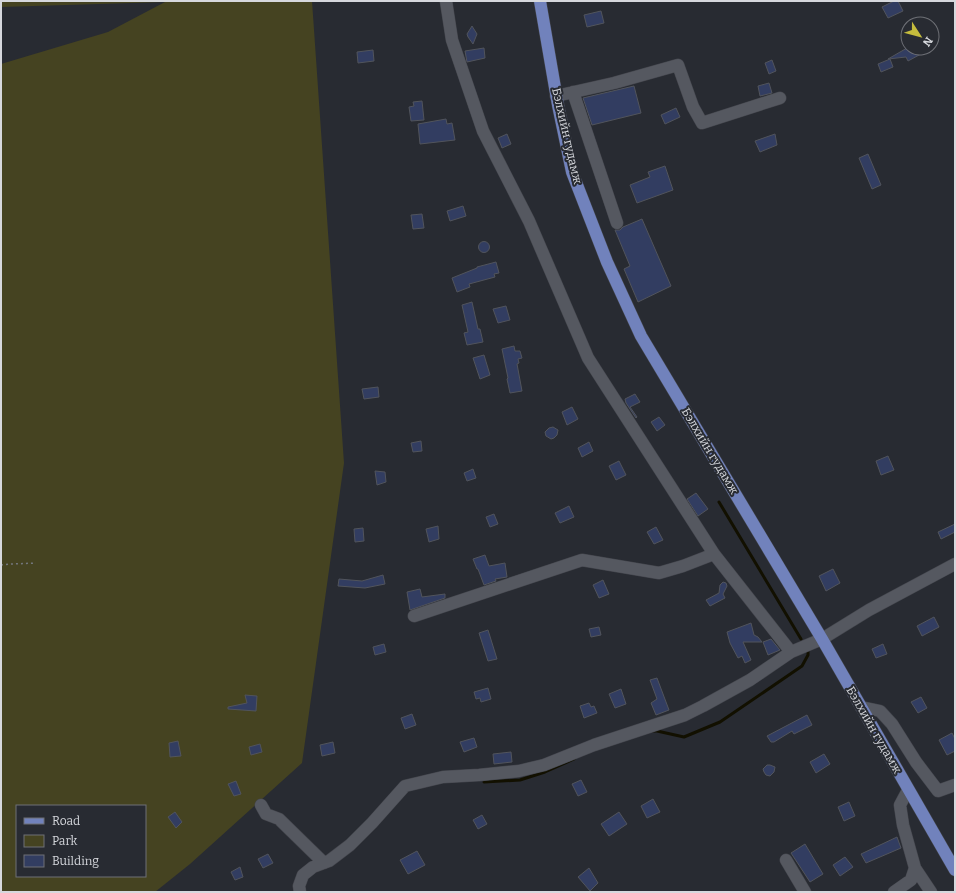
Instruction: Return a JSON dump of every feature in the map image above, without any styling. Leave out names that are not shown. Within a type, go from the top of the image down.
[{"type":"main road","name":"Бэлхийн гудамж","points":[[540,1],[556,96],[572,172],[607,262],[641,336],[822,639],[955,870]]},
{"type":"street","points":[[446,1],[452,40],[482,131],[529,221],[578,333],[584,352],[714,554],[791,652]]},
{"type":"street","points":[[556,96],[614,83],[678,65],[693,107],[702,123],[780,98]]},
{"type":"street","points":[[572,92],[617,223]]},
{"type":"street","points":[[414,616],[582,560],[659,573],[714,554]]},
{"type":"street","points":[[300,892],[299,886],[303,875],[313,867],[329,861],[350,845],[406,786],[443,777],[479,775],[544,765],[621,736],[686,715],[750,680],[791,652],[822,639],[876,606],[955,564]]},
{"type":"street","points":[[861,707],[880,710],[892,724],[916,762],[938,791],[955,785]]},
{"type":"street","points":[[908,790],[900,805],[903,825],[915,868],[931,892]]},
{"type":"street","points":[[261,805],[266,814],[279,819],[324,863]]},
{"type":"street","points":[[786,860],[805,892]]},
{"type":"street","points":[[894,892],[911,880],[915,868]]},
{"type":"path","points":[[1,565],[36,563]]},
{"type":"green space","points":[[1,1],[312,1],[344,463],[302,763],[190,864],[155,892],[1,892],[1,64],[108,32],[165,2],[1,7]]},
{"type":"building","points":[[894,1],[898,1],[903,11],[888,18],[882,7]]},
{"type":"building","points":[[601,11],[604,23],[587,27],[584,15]]},
{"type":"building","points":[[472,26],[477,34],[473,44],[467,34]]},
{"type":"building","points":[[484,48],[485,58],[467,62],[465,51]]},
{"type":"building","points":[[373,50],[374,61],[358,63],[357,52]]},
{"type":"building","points":[[900,52],[900,56],[917,56],[908,61],[906,57],[888,59]]},
{"type":"building","points":[[890,59],[893,67],[881,72],[878,64]]},
{"type":"building","points":[[772,60],[776,71],[769,74],[765,63]]},
{"type":"building","points":[[769,83],[772,93],[760,96],[758,86]]},
{"type":"building","points":[[634,86],[641,113],[592,125],[583,98]]},
{"type":"building","points":[[422,101],[424,120],[411,121],[409,107],[414,106],[413,102]]},
{"type":"building","points":[[676,108],[680,117],[665,124],[661,115]]},
{"type":"building","points":[[446,119],[447,124],[452,123],[455,140],[420,144],[418,124]]},
{"type":"building","points":[[507,134],[511,144],[502,148],[498,138]]},
{"type":"building","points":[[775,134],[777,145],[760,152],[755,141]]},
{"type":"building","points":[[868,154],[881,185],[872,189],[859,158]]},
{"type":"building","points":[[665,166],[673,190],[637,203],[630,185],[650,177],[648,172]]},
{"type":"building","points":[[463,206],[466,216],[450,221],[447,211]]},
{"type":"building","points":[[422,214],[424,228],[413,229],[411,215]]},
{"type":"building","points":[[642,219],[671,286],[638,302],[624,269],[630,266],[615,230],[620,230],[623,227]]},
{"type":"building","points":[[482,242],[486,242],[488,243],[488,251],[482,252],[479,249],[479,245]]},
{"type":"building","points":[[496,262],[499,273],[494,274],[495,277],[469,284],[470,287],[457,292],[452,278],[477,267]]},
{"type":"building","points":[[472,302],[478,329],[480,329],[483,342],[467,345],[464,333],[468,332],[462,305]]},
{"type":"building","points":[[506,306],[510,320],[498,323],[493,309]]},
{"type":"building","points":[[514,346],[515,351],[520,351],[522,358],[518,359],[519,363],[517,364],[522,391],[510,393],[502,349]]},
{"type":"building","points":[[484,355],[490,375],[480,379],[473,358]]},
{"type":"building","points":[[378,387],[379,397],[364,399],[362,389]]},
{"type":"building","points":[[635,394],[640,402],[630,407],[637,417],[636,418],[625,399]]},
{"type":"building","points":[[572,407],[578,419],[567,425],[562,412]]},
{"type":"building","points":[[659,417],[665,425],[657,431],[651,422]]},
{"type":"building","points":[[553,427],[558,430],[557,435],[551,439],[546,436],[545,432],[549,428]]},
{"type":"building","points":[[421,441],[422,451],[413,452],[411,443]]},
{"type":"building","points":[[589,442],[593,451],[582,457],[578,448]]},
{"type":"building","points":[[888,456],[894,470],[881,475],[876,461]]},
{"type":"building","points":[[619,461],[626,475],[616,480],[609,466]]},
{"type":"building","points":[[473,469],[476,478],[467,481],[464,473]]},
{"type":"building","points":[[375,471],[385,472],[386,482],[377,485]]},
{"type":"building","points":[[696,493],[708,509],[698,516],[687,499]]},
{"type":"building","points":[[569,506],[574,517],[560,523],[555,513]]},
{"type":"building","points":[[494,514],[498,524],[490,527],[486,517]]},
{"type":"building","points":[[955,524],[955,532],[941,539],[938,532]]},
{"type":"building","points":[[438,526],[439,539],[429,542],[426,529]]},
{"type":"building","points":[[656,527],[663,540],[654,544],[647,532]]},
{"type":"building","points":[[363,528],[364,541],[355,542],[354,529]]},
{"type":"building","points":[[485,555],[489,566],[505,563],[507,577],[495,579],[496,581],[484,585],[473,559]]},
{"type":"building","points":[[833,569],[840,583],[826,591],[819,576]]},
{"type":"building","points":[[383,575],[385,584],[365,588],[338,586],[339,579],[362,581]]},
{"type":"building","points":[[603,580],[609,594],[599,598],[593,585]]},
{"type":"building","points":[[723,582],[726,583],[727,586],[723,594],[725,598],[710,606],[706,600],[719,593],[720,585]]},
{"type":"building","points":[[420,589],[422,597],[445,594],[445,598],[410,610],[407,592]]},
{"type":"building","points":[[934,617],[939,627],[922,636],[917,626]]},
{"type":"building","points":[[751,623],[754,635],[762,642],[743,642],[751,660],[745,663],[742,656],[738,658],[730,643],[727,632]]},
{"type":"building","points":[[599,627],[601,635],[591,637],[589,629]]},
{"type":"building","points":[[488,630],[497,659],[488,661],[479,633]]},
{"type":"building","points":[[771,639],[780,650],[768,655],[763,642]]},
{"type":"building","points":[[384,644],[386,652],[375,655],[373,647]]},
{"type":"building","points":[[883,644],[887,654],[876,658],[872,649]]},
{"type":"building","points":[[657,678],[669,710],[656,715],[651,703],[657,699],[650,680]]},
{"type":"building","points":[[488,688],[491,699],[481,702],[480,698],[476,699],[474,692]]},
{"type":"building","points":[[621,689],[626,704],[615,708],[609,694]]},
{"type":"building","points":[[245,695],[257,696],[256,711],[228,709],[228,707],[247,703]]},
{"type":"building","points":[[921,697],[927,708],[918,713],[911,702]]},
{"type":"building","points":[[589,703],[591,707],[594,706],[597,713],[584,718],[580,706]]},
{"type":"building","points":[[412,714],[416,725],[405,729],[401,718]]},
{"type":"building","points":[[807,715],[812,725],[794,734],[792,731],[774,742],[771,742],[767,736]]},
{"type":"building","points":[[952,733],[955,739],[955,751],[947,755],[939,740]]},
{"type":"building","points":[[474,738],[477,747],[464,752],[460,742]]},
{"type":"building","points":[[178,741],[181,756],[170,757],[169,743]]},
{"type":"building","points":[[333,742],[335,753],[322,756],[320,745]]},
{"type":"building","points":[[260,744],[262,752],[251,755],[249,747]]},
{"type":"building","points":[[511,752],[512,762],[494,764],[493,754]]},
{"type":"building","points":[[824,754],[830,764],[816,773],[810,762]]},
{"type":"building","points":[[767,765],[775,767],[774,772],[770,776],[766,775],[763,769]]},
{"type":"building","points":[[581,780],[587,792],[578,796],[572,784]]},
{"type":"building","points":[[236,781],[241,794],[234,796],[228,784]]},
{"type":"building","points":[[653,799],[660,812],[647,818],[641,806]]},
{"type":"building","points":[[849,802],[855,816],[844,821],[838,807]]},
{"type":"building","points":[[175,812],[182,822],[176,828],[168,817]]},
{"type":"building","points":[[619,812],[627,824],[609,836],[601,824]]},
{"type":"building","points":[[482,815],[487,824],[478,829],[473,820]]},
{"type":"building","points":[[897,837],[901,848],[866,863],[861,854]]},
{"type":"building","points":[[805,844],[823,874],[810,882],[791,853]]},
{"type":"building","points":[[417,851],[425,865],[408,874],[400,860]]},
{"type":"building","points":[[268,854],[273,863],[263,868],[258,859]]},
{"type":"building","points":[[845,857],[853,867],[840,876],[833,865]]},
{"type":"building","points":[[240,867],[243,877],[235,880],[231,872]]},
{"type":"building","points":[[589,868],[598,883],[590,891],[578,877]]},
{"type":"waterway","points":[[719,502],[801,639]]},
{"type":"waterway","points":[[653,731],[684,737],[720,722],[802,666],[808,655],[808,650]]},
{"type":"waterway","points":[[484,782],[520,780],[545,772],[574,759]]}]
